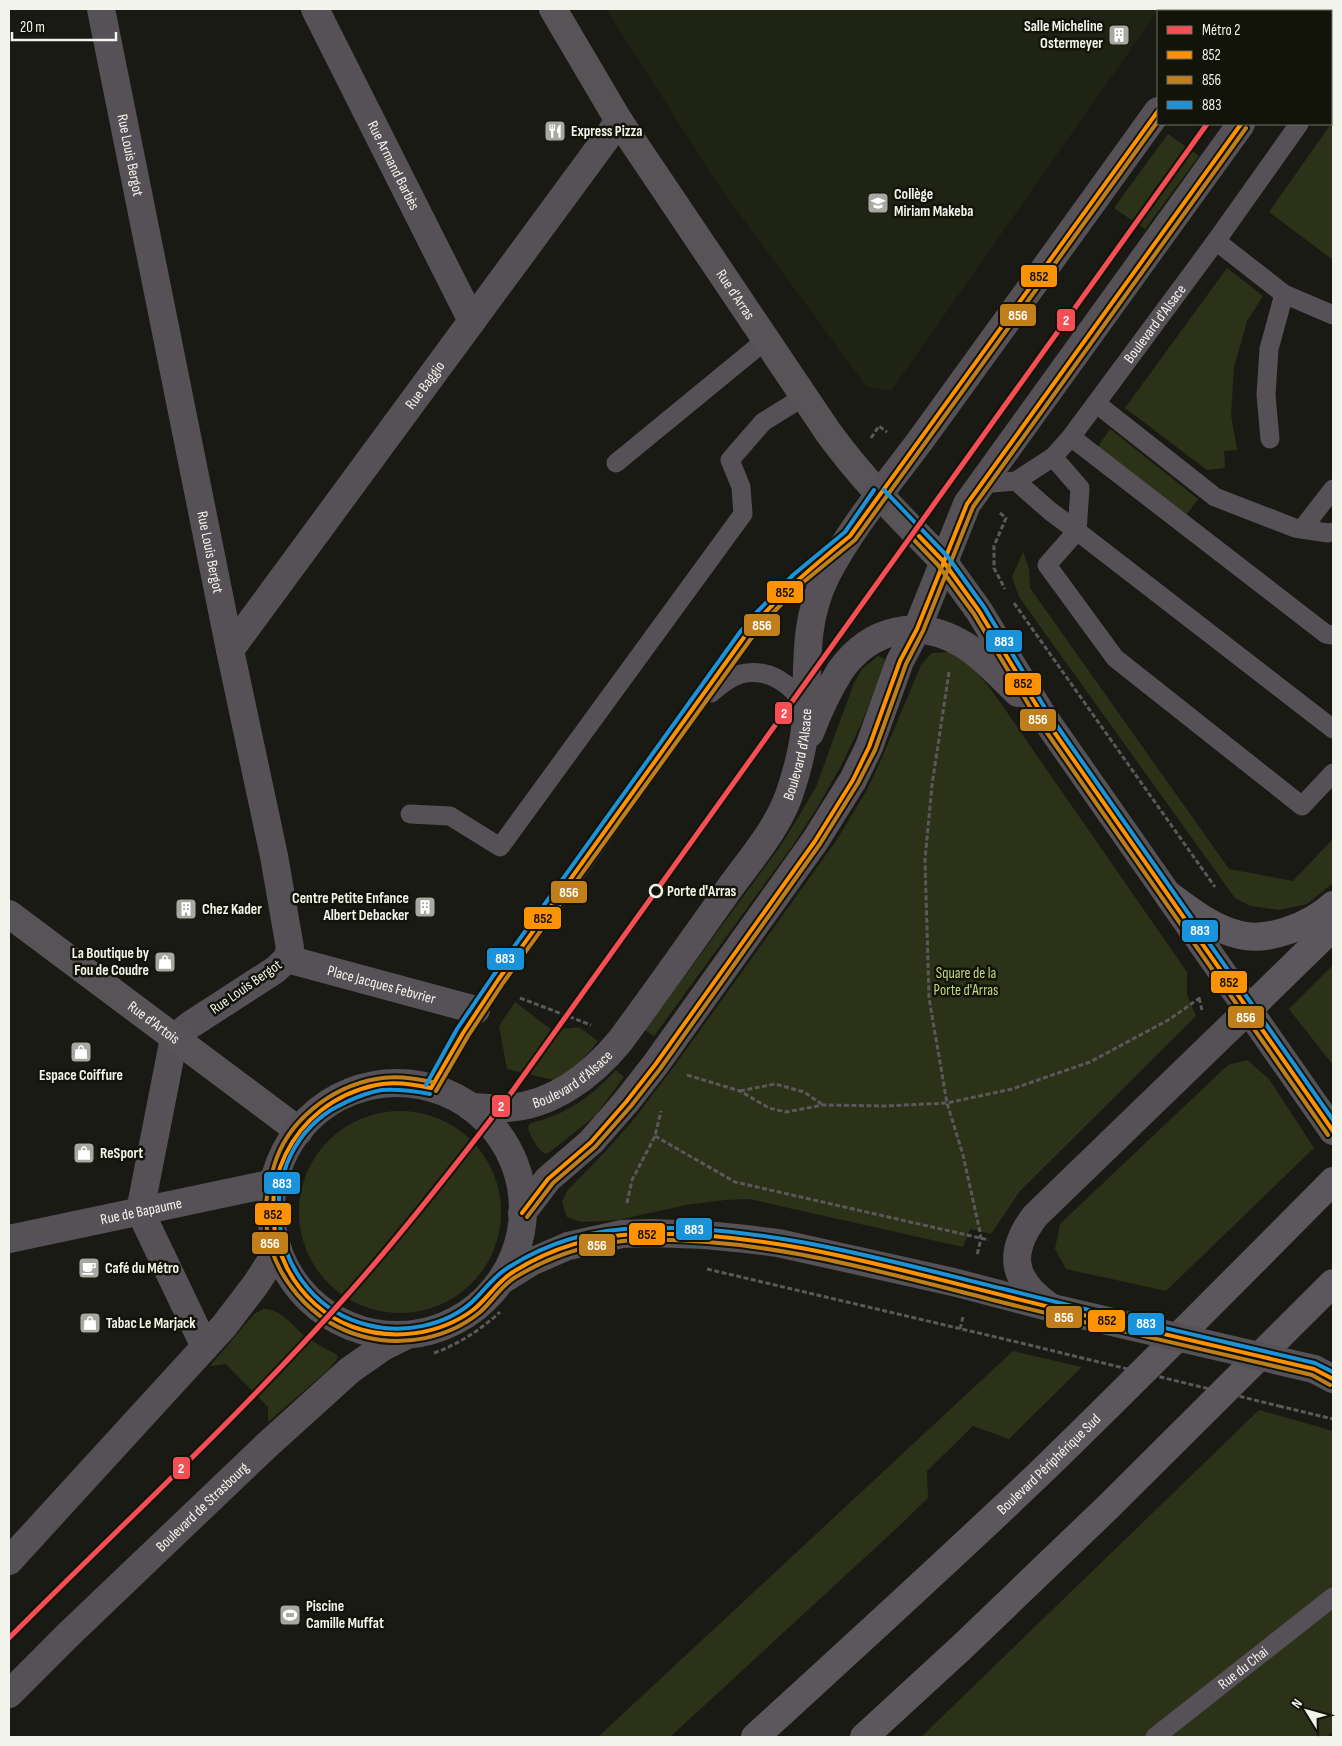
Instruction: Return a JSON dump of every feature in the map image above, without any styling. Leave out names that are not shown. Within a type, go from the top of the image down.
[{"type":"highway","points":[[1169,895],[1215,926],[1242,936],[1270,934],[1295,928],[1313,920],[1333,905]]},
{"type":"highway","points":[[1248,1010],[1333,927]]},
{"type":"highway","name":"Boulevard Périphérique Sud","points":[[756,1737],[1037,1475],[1156,1360],[1333,1181]]},
{"type":"highway","points":[[864,1737],[962,1647],[1109,1506],[1333,1283]]},
{"type":"main road","name":"Rue Louis Bergot","points":[[101,9],[288,928],[290,948],[287,959],[275,970],[190,1025],[174,1038]]},
{"type":"main road","name":"Rue Armand Barbès","points":[[315,9],[472,321]]},
{"type":"main road","name":"Boulevard d'Alsace","points":[[471,1107],[507,1108],[521,1106],[545,1098],[576,1083],[596,1068],[608,1056],[644,1009],[774,824],[788,800],[798,767],[805,728],[811,617],[826,575],[879,494],[937,418],[1157,112]]},
{"type":"main road","name":"Rue Baggio","points":[[230,650],[619,121]]},
{"type":"main road","points":[[522,1213],[548,1180],[591,1142],[626,1102],[655,1065],[815,841],[861,764],[869,747],[900,661],[917,629],[967,504],[1240,125]]},
{"type":"main road","points":[[943,561],[978,611],[1043,716],[1333,1131]]},
{"type":"main road","points":[[798,767],[812,729],[840,671],[857,652],[878,638],[894,631],[917,629],[943,635],[964,645],[1043,716]]},
{"type":"main road","name":"Place Jacques Febvrier","points":[[287,959],[476,1010]]},
{"type":"main road","points":[[1052,1308],[1029,1289],[1022,1279],[1018,1268],[1017,1253],[1026,1227],[1035,1216],[1248,1010]]},
{"type":"main road","points":[[174,1038],[140,1211],[205,1347]]},
{"type":"main road","points":[[394,1084],[416,1085],[452,1095],[471,1107],[491,1125],[515,1166],[521,1189],[522,1213],[516,1249],[500,1281],[482,1302],[460,1318],[434,1329],[393,1335],[352,1327],[328,1315],[307,1297],[290,1275],[278,1250],[272,1228],[274,1182],[284,1155],[308,1120],[332,1102],[358,1090],[372,1086],[394,1084]]},
{"type":"main road","name":"Rue de Bapaume","points":[[9,1238],[274,1182]]},
{"type":"main road","points":[[500,1281],[531,1262],[568,1246],[622,1234],[652,1233],[746,1238],[953,1282],[1052,1308],[1327,1371]]},
{"type":"main road","points":[[9,1561],[205,1347],[241,1304],[278,1250]]},
{"type":"main road","name":"Boulevard de Strasbourg","points":[[9,1694],[273,1439],[350,1370],[383,1347],[407,1334]]},
{"type":"street","name":"Rue d'Arras","points":[[552,9],[619,121],[840,448],[879,494],[943,561]]},
{"type":"street","name":"Rue d'Artois","points":[[9,914],[299,1131]]},
{"type":"lane","name":"Boulevard d'Alsace","points":[[980,484],[1016,481],[1053,457],[1071,437],[1216,241],[1298,125]]},
{"type":"lane","points":[[1216,241],[1284,294],[1333,316]]},
{"type":"lane","points":[[1270,439],[1266,395],[1269,349],[1284,294]]},
{"type":"lane","points":[[616,463],[767,339]]},
{"type":"lane","points":[[410,814],[450,816],[500,847],[743,514],[741,487],[730,460],[763,422],[805,396]]},
{"type":"lane","points":[[1097,404],[1215,497],[1295,528],[1328,533],[1333,532]]},
{"type":"lane","points":[[1071,437],[1326,634],[1333,634]]},
{"type":"lane","points":[[1053,457],[1080,488],[1077,531],[1048,565],[1115,658],[1302,806],[1333,772]]},
{"type":"lane","points":[[1016,481],[1050,511],[1333,728]]},
{"type":"lane","points":[[1302,529],[1333,489]]},
{"type":"lane","points":[[431,1088],[446,1058],[476,1010],[760,617],[797,579],[850,536]]},
{"type":"lane","points":[[696,706],[730,679],[740,674],[751,673],[763,674],[780,680],[795,691],[806,708]]},
{"type":"lane","name":"Rue du Chai","points":[[1155,1737],[1333,1597]]},
{"type":"path","points":[[1006,518],[994,546],[994,568],[1007,592]]},
{"type":"path","points":[[1012,600],[1217,891]]},
{"type":"path","points":[[655,1136],[735,1182],[981,1239],[963,1155],[946,1103],[928,998],[925,860],[932,785],[949,666]]},
{"type":"path","points":[[476,1010],[522,998],[599,1029]]},
{"type":"path","points":[[684,1074],[740,1091],[769,1108],[786,1112],[823,1105],[885,1106],[946,1103],[1012,1089],[1090,1062],[1170,1019],[1199,998]]},
{"type":"path","points":[[740,1091],[775,1084],[804,1092],[823,1105]]},
{"type":"path","points":[[625,1212],[632,1180],[655,1136],[664,1102]]},
{"type":"path","points":[[705,1269],[1333,1419]]},
{"type":"shaded area","name":"Collège Miriam Makeba","points":[[606,9],[1159,9],[891,391],[866,386],[719,186]]},
{"type":"green space","points":[[1333,121],[1333,260],[1269,212]]},
{"type":"green space","points":[[1168,134],[1199,156],[1145,229],[1114,208]]},
{"type":"green space","points":[[1227,268],[1263,296],[1247,321],[1234,367],[1231,415],[1237,450],[1224,451],[1225,468],[1207,470],[1125,408]]},
{"type":"green space","points":[[1110,429],[1198,499],[1186,515],[1097,448]]},
{"type":"green space","points":[[1023,552],[1029,569],[1030,588],[1229,869],[1293,881],[1333,839],[1333,883],[1307,904],[1279,910],[1251,906],[1235,898],[1019,597],[1012,577]]},
{"type":"green space","name":"Square de la Porte d'Arras","points":[[949,652],[971,666],[990,688],[1187,972],[1187,995],[1196,1016],[1020,1191],[991,1234],[970,1229],[963,1247],[749,1199],[686,1205],[618,1220],[581,1222],[567,1217],[562,1202],[567,1191],[635,1118],[836,841],[867,790],[921,665],[932,653]]},
{"type":"green space","points":[[878,656],[886,662],[862,722],[842,764],[817,808],[793,845],[654,1036],[645,1030],[779,848],[799,816],[816,787],[854,683],[862,669]]},
{"type":"green space","points":[[1333,965],[1333,1065],[1289,1009]]},
{"type":"green space","points":[[515,1002],[552,1030],[579,1027],[598,1041],[573,1069],[554,1080],[507,1069],[499,1026]]},
{"type":"green space","points":[[1247,1060],[1269,1079],[1314,1148],[1166,1291],[1066,1269],[1055,1249],[1060,1224],[1228,1065]]},
{"type":"green space","points":[[616,1070],[624,1077],[595,1116],[550,1152],[545,1154],[542,1152],[530,1134],[528,1127],[531,1123],[567,1110],[598,1088]]},
{"type":"green space","points":[[400,1111],[420,1113],[447,1123],[464,1134],[478,1148],[493,1174],[499,1192],[501,1212],[499,1232],[489,1259],[478,1276],[464,1290],[438,1305],[420,1311],[400,1313],[380,1311],[353,1301],[336,1290],[322,1276],[307,1250],[301,1232],[299,1212],[301,1192],[311,1165],[322,1148],[336,1134],[362,1119],[380,1113]]},
{"type":"green space","points":[[263,1309],[276,1312],[286,1318],[305,1336],[336,1354],[338,1358],[329,1369],[268,1422],[268,1407],[226,1364],[210,1366],[254,1314]]},
{"type":"green space","points":[[1013,1351],[1082,1367],[1009,1439],[973,1426],[927,1471],[928,1498],[670,1737],[598,1737]]},
{"type":"green space","points":[[1259,1410],[1333,1431],[1333,1732],[1326,1737],[921,1737]]},
{"type":"metro line","name":"2","points":[[9,1638],[267,1382],[412,1220],[511,1093],[1206,125]]},
{"type":"transit line","name":"852","points":[[431,1088],[463,1033],[498,980],[745,636],[782,595],[850,536],[1157,112]]},
{"type":"transit line","name":"856","points":[[436,1091],[468,1036],[503,983],[750,640],[765,621],[801,584],[855,540],[1157,122]]},
{"type":"transit line","name":"852","points":[[522,1213],[548,1179],[591,1142],[626,1102],[655,1065],[815,841],[853,780],[869,747],[900,661],[917,629],[967,504],[1240,125]]},
{"type":"transit line","name":"856","points":[[527,1217],[553,1183],[595,1147],[631,1106],[660,1069],[820,844],[858,783],[875,750],[906,664],[923,631],[973,507],[1246,128]]},
{"type":"transit line","name":"883","points":[[426,1085],[457,1029],[493,976],[740,632],[793,575],[845,532],[874,490]]},
{"type":"transit line","name":"883","points":[[884,490],[948,557],[984,607],[1048,713],[1333,1120]]},
{"type":"transit line","name":"852","points":[[919,536],[943,561],[979,611],[1043,716],[1333,1131]]},
{"type":"transit line","name":"856","points":[[914,540],[938,565],[974,614],[1038,720],[1328,1135]]},
{"type":"transit line","name":"856","points":[[432,1082],[404,1077],[376,1079],[359,1083],[327,1098],[300,1121],[289,1135],[280,1150],[274,1166],[267,1194],[266,1222],[276,1261],[298,1295],[312,1309],[346,1331],[380,1340],[395,1341],[425,1338],[454,1329],[467,1322],[484,1309],[504,1286],[514,1278],[544,1262],[575,1250],[624,1241],[688,1241],[781,1251],[873,1270],[1312,1375],[1330,1385]]},
{"type":"transit line","name":"852","points":[[431,1088],[390,1083],[376,1085],[346,1095],[321,1110],[300,1131],[285,1155],[276,1181],[273,1210],[276,1239],[287,1268],[299,1287],[315,1304],[333,1317],[353,1327],[384,1334],[415,1333],[431,1330],[446,1325],[473,1310],[502,1280],[513,1272],[542,1256],[573,1244],[622,1235],[686,1234],[779,1244],[872,1263],[1314,1369],[1333,1379]]},
{"type":"transit line","name":"883","points":[[430,1094],[406,1090],[382,1090],[362,1095],[343,1104],[331,1110],[304,1134],[287,1163],[279,1196],[280,1229],[290,1261],[308,1289],[334,1311],[368,1325],[381,1328],[409,1328],[423,1326],[449,1317],[472,1302],[492,1280],[506,1269],[554,1244],[607,1231],[643,1228],[689,1229],[735,1232],[827,1247],[873,1257],[1315,1363],[1333,1372]]},
{"type":"place","name":"Salle Micheline Ostermeyer","points":[[1119,35]]},
{"type":"place","name":"Express Pizza","points":[[555,131]]},
{"type":"place","name":"Collège Miriam Makeba","points":[[878,203]]},
{"type":"place","name":"Porte d'Arras","points":[[656,891]]},
{"type":"place","name":"Centre Petite Enfance Albert Debacker","points":[[425,907]]},
{"type":"place","name":"Chez Kader","points":[[186,909]]},
{"type":"place","name":"La Boutique by Fou de Coudre","points":[[165,962]]},
{"type":"place","name":"Espace Coiffure","points":[[81,1052]]},
{"type":"place","name":"ReSport","points":[[84,1153]]},
{"type":"place","name":"Café du Métro","points":[[89,1268]]},
{"type":"place","name":"Tabac Le Marjack","points":[[90,1323]]},
{"type":"place","name":"Piscine Camille Muffat","points":[[290,1615]]}]
